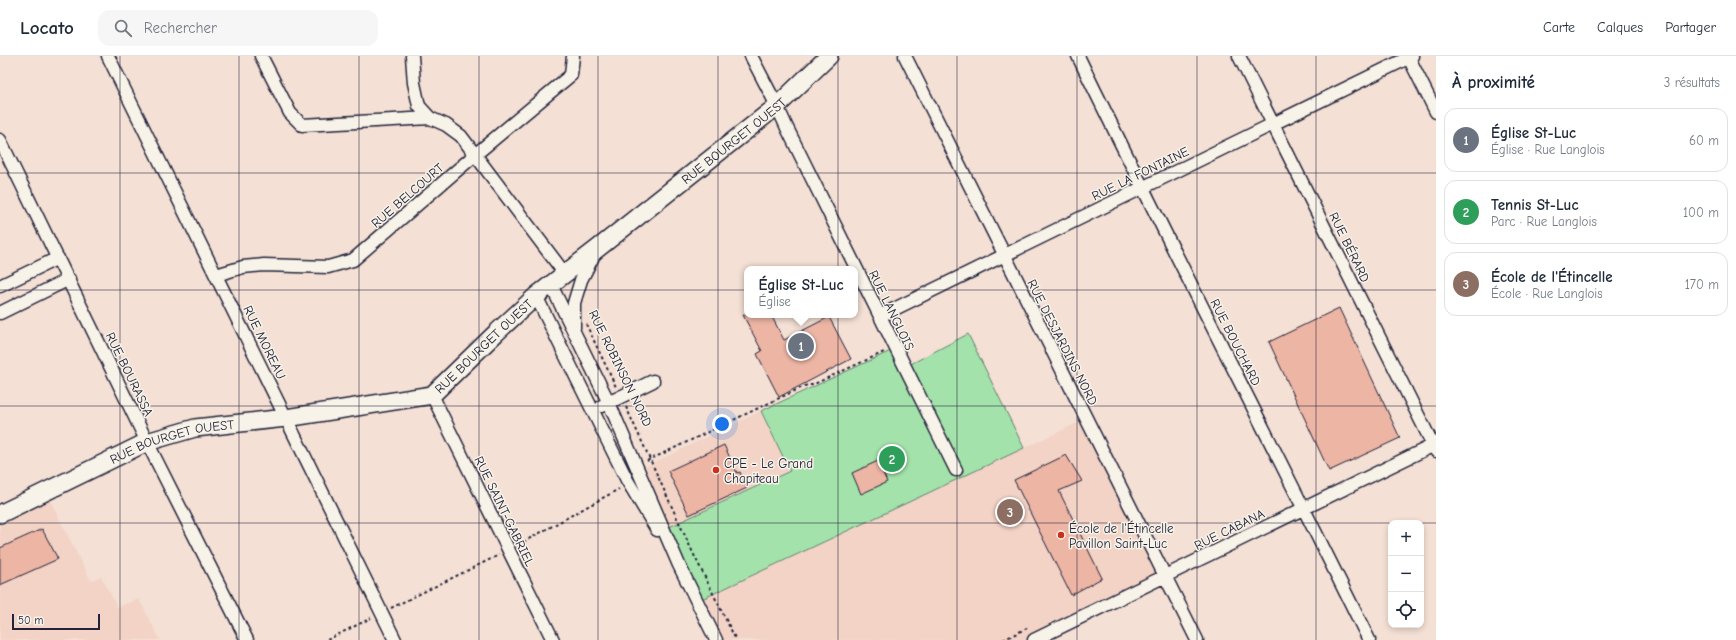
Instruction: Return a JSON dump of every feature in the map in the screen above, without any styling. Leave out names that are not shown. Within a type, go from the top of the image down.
[{"type":"street","name":"RUE MOREAU","points":[[108,56],[396,640]]},
{"type":"street","points":[[261,56],[290,113],[302,125],[430,118]]},
{"type":"street","points":[[412,56],[414,83],[419,106],[430,118],[461,136],[565,274]]},
{"type":"street","name":"RUE BELCOURT","points":[[216,275],[243,267],[264,265],[328,267],[353,260],[476,154],[572,75],[573,56]]},
{"type":"street","name":"RUE LANGLOIS","points":[[751,56],[855,266]]},
{"type":"street","name":"RUE BOURGET OUEST","points":[[0,514],[147,442],[195,428],[286,418],[432,395],[536,296],[777,106],[829,56]]},
{"type":"street","name":"RUE DESJARDINS NORD","points":[[905,56],[1198,640]]},
{"type":"street","name":"RUE BOUCHARD","points":[[1078,56],[1142,188],[1369,640]]},
{"type":"street","name":"RUE BÉRARD","points":[[1239,56],[1435,447]]},
{"type":"street","points":[[1410,56],[1436,112]]},
{"type":"street","name":"RUE LA FONTAINE","points":[[880,316],[1410,56]]},
{"type":"street","name":"RUE BOURASSA","points":[[0,140],[69,279],[147,442],[248,640]]},
{"type":"street","points":[[574,331],[574,303],[581,280],[597,249]]},
{"type":"street","points":[[0,286],[58,258]]},
{"type":"street","name":"RUE LANGLOIS","points":[[858,272],[956,470]]},
{"type":"street","points":[[0,313],[69,279]]},
{"type":"street","name":"RUE ROBINSON NORD","points":[[551,285],[608,403],[637,466],[679,565],[716,640]]},
{"type":"street","name":"RUE ROBINSON NORD","points":[[536,296],[627,480],[679,565]]},
{"type":"street","points":[[594,411],[653,381]]},
{"type":"street","name":"RUE SAINT-GABRIEL","points":[[432,395],[553,640]]},
{"type":"street","name":"RUE CABANA","points":[[1032,637],[1165,576],[1304,508],[1435,447]]},
{"type":"path","name":"RUE ROBINSON NORD","points":[[574,303],[587,326],[693,553],[736,640]]},
{"type":"path","points":[[637,466],[807,385],[895,347]]},
{"type":"path","points":[[328,640],[509,550],[617,491],[627,480]]},
{"type":"path","points":[[1003,640],[1027,628],[1032,637]]},
{"type":"shaded area","name":"CPE - Le Grand Chapiteau","points":[[761,411],[790,471],[667,528],[643,468]]},
{"type":"shaded area","points":[[1086,419],[1165,576],[1034,640],[723,640],[702,599]]},
{"type":"shaded area","points":[[46,493],[91,581],[101,576],[117,607],[139,599],[160,640],[0,640],[0,514]]},
{"type":"green space","points":[[968,334],[1024,448],[702,599],[667,528],[790,471],[761,411],[897,348],[907,366]]},
{"type":"building","points":[[1339,308],[1400,438],[1329,471],[1269,342]]},
{"type":"building","points":[[745,318],[773,318],[784,340],[830,318],[851,359],[779,397],[757,354],[762,351]]},
{"type":"building","points":[[724,445],[737,473],[740,472],[747,488],[689,515],[668,471]]},
{"type":"building","name":"École de l'Étincelle Pavillon Saint-Luc","points":[[1066,455],[1082,481],[1059,491],[1102,578],[1071,595],[1014,480]]},
{"type":"building","points":[[878,461],[887,482],[861,494],[852,473]]},
{"type":"building","points":[[42,529],[58,559],[0,585],[0,548]]},
{"type":"place","name":"Église St-Luc","points":[[801,346]]},
{"type":"place","name":"Tennis St-Luc","points":[[892,459]]},
{"type":"place","name":"CPE - Le Grand Chapiteau","points":[[716,470]]},
{"type":"place","name":"École de l'Étincelle","points":[[1010,512]]},
{"type":"place","name":"École de l'Étincelle Pavillon Saint-Luc","points":[[1061,535]]}]
